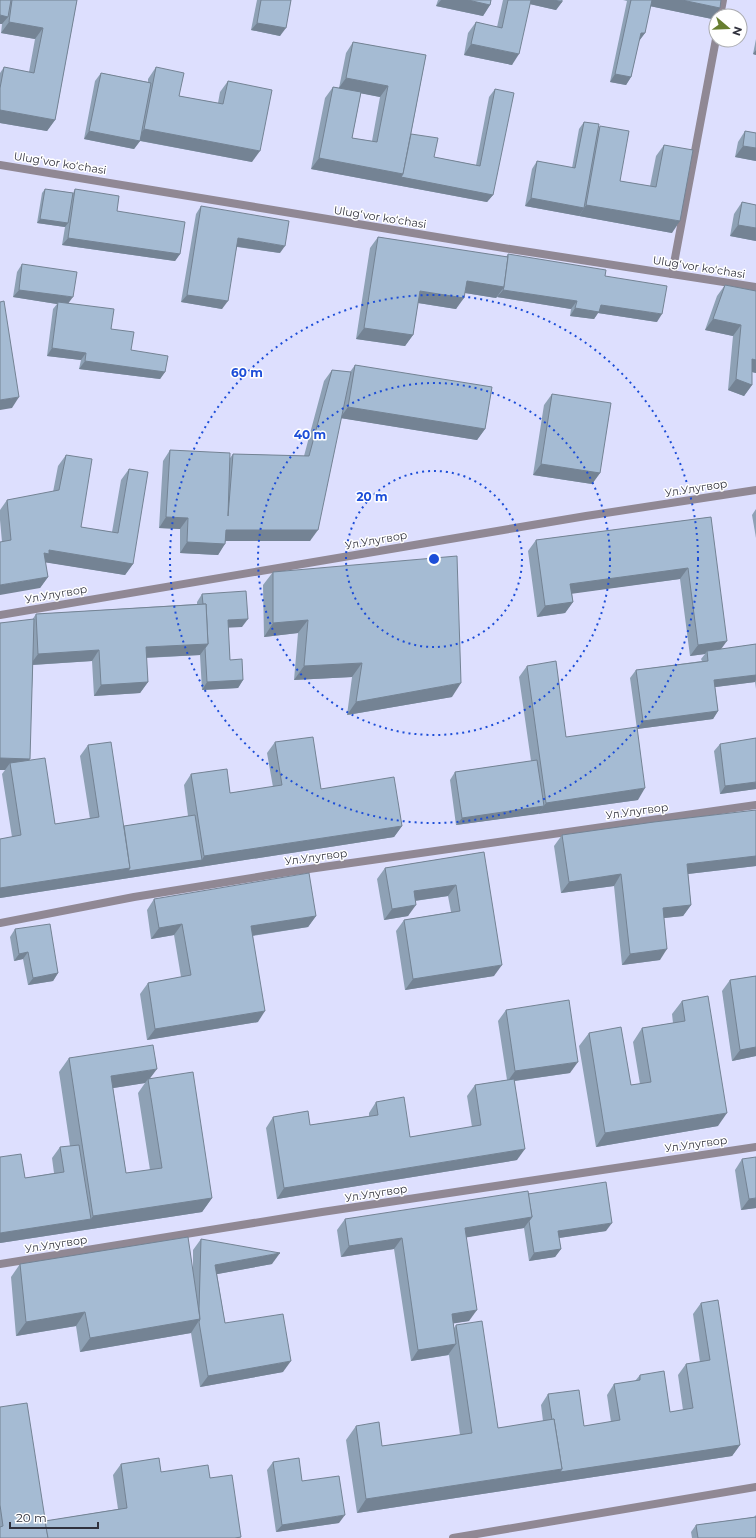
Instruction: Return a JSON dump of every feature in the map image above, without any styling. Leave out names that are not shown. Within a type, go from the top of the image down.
[{"type":"street","points":[[672,274],[714,48]]},
{"type":"street","name":"Ulugʻvor koʻchasi","points":[[0,165],[510,250],[756,287]]},
{"type":"street","name":"Ул.Улугвор","points":[[0,615],[578,517],[756,490]]},
{"type":"street","name":"Ул.Улугвор","points":[[0,923],[134,897],[288,872],[756,805]]},
{"type":"street","name":"Ул.Улугвор","points":[[0,1264],[322,1212],[756,1146]]},
{"type":"street","points":[[453,1538],[756,1488]]},
{"type":"building","points":[[0,0],[11,0],[8,17],[0,15]]},
{"type":"building","points":[[12,0],[77,0],[55,120],[0,110],[0,88],[4,67],[34,73],[43,28],[9,22]]},
{"type":"building","points":[[261,0],[291,0],[286,28],[257,23]]},
{"type":"building","points":[[468,0],[491,0],[490,5]]},
{"type":"building","points":[[508,0],[531,0],[519,54],[471,44],[476,22],[502,28]]},
{"type":"building","points":[[631,0],[652,0],[645,33],[641,33],[631,77],[615,74]]},
{"type":"building","points":[[682,0],[721,0],[720,8]]},
{"type":"building","points":[[353,42],[426,55],[403,174],[319,158],[333,87],[361,92],[352,138],[377,142],[388,86],[346,78]]},
{"type":"building","points":[[156,67],[184,73],[179,96],[223,104],[228,81],[272,90],[260,151],[144,129]]},
{"type":"building","points":[[101,73],[151,83],[140,141],[89,131]]},
{"type":"building","points":[[495,89],[514,93],[493,195],[401,177],[403,174],[411,134],[438,138],[434,157],[480,166]]},
{"type":"building","points":[[584,122],[599,124],[584,208],[531,198],[537,161],[575,168]]},
{"type":"building","points":[[600,126],[629,131],[620,181],[656,187],[664,145],[693,150],[680,221],[586,205]]},
{"type":"building","points":[[745,131],[756,133],[756,148],[743,146]]},
{"type":"building","points":[[45,189],[73,193],[68,223],[40,219]]},
{"type":"building","points":[[75,189],[119,196],[117,211],[185,222],[180,254],[68,238]]},
{"type":"building","points":[[742,202],[756,205],[756,228],[738,225]]},
{"type":"building","points":[[201,206],[289,221],[285,246],[238,238],[228,301],[187,295]]},
{"type":"building","points":[[378,237],[508,257],[504,287],[467,281],[464,298],[420,291],[413,335],[364,328]]},
{"type":"building","points":[[508,254],[606,270],[605,276],[667,286],[662,314],[601,305],[599,312],[575,308],[577,301],[503,290]]},
{"type":"building","points":[[22,264],[77,272],[73,297],[19,290]]},
{"type":"building","points":[[725,285],[756,291],[756,360],[752,359],[752,385],[736,379],[741,325],[713,319]]},
{"type":"building","points":[[4,301],[19,397],[0,400],[0,302]]},
{"type":"building","points":[[58,302],[114,309],[111,329],[134,332],[131,350],[168,356],[165,372],[85,361],[86,353],[52,348]]},
{"type":"building","points":[[355,365],[492,387],[485,429],[348,407]]},
{"type":"building","points":[[332,370],[351,372],[318,530],[226,530],[225,544],[187,542],[188,518],[166,517],[170,450],[230,453],[228,516],[233,454],[309,456]]},
{"type":"building","points":[[552,394],[611,403],[600,473],[541,464]]},
{"type":"building","points":[[66,455],[92,459],[81,527],[118,533],[129,469],[148,472],[133,564],[49,550],[49,554],[44,553],[48,577],[0,585],[0,542],[11,540],[7,500],[59,490]]},
{"type":"building","points":[[711,517],[727,641],[698,645],[688,568],[570,584],[573,602],[545,606],[536,540]]},
{"type":"building","points":[[457,556],[461,683],[356,702],[362,663],[304,666],[308,620],[273,623],[273,572]]},
{"type":"building","points":[[246,591],[248,619],[228,620],[230,660],[242,659],[243,680],[207,682],[205,648],[208,644],[206,604],[203,604],[202,594]]},
{"type":"building","points":[[206,604],[208,644],[146,647],[148,682],[101,685],[99,650],[38,654],[36,614]]},
{"type":"building","points":[[34,619],[30,759],[0,758],[0,623]]},
{"type":"building","points":[[756,644],[756,675],[714,680],[718,711],[643,721],[636,670],[708,661],[707,651]]},
{"type":"building","points":[[556,661],[566,737],[637,727],[645,788],[546,803],[527,666]]},
{"type":"building","points":[[313,737],[321,789],[394,777],[402,826],[204,856],[191,774],[227,769],[230,793],[282,785],[275,742]]},
{"type":"building","points":[[756,738],[756,782],[725,786],[720,744]]},
{"type":"building","points":[[111,742],[130,868],[0,888],[0,839],[21,835],[10,763],[45,758],[55,824],[99,817],[88,745]]},
{"type":"building","points":[[537,760],[544,806],[462,818],[455,772]]},
{"type":"building","points":[[756,810],[756,856],[687,864],[691,905],[663,908],[667,949],[630,954],[621,874],[569,882],[562,835]]},
{"type":"building","points":[[195,815],[202,860],[128,871],[130,868],[124,826]]},
{"type":"building","points":[[484,852],[502,965],[413,979],[404,920],[460,911],[456,885],[414,891],[416,905],[392,909],[385,868]]},
{"type":"building","points":[[309,873],[316,916],[251,926],[265,1011],[155,1029],[148,983],[191,975],[182,924],[159,928],[154,899]]},
{"type":"building","points":[[50,924],[58,973],[33,978],[28,952],[19,954],[15,929]]},
{"type":"building","points":[[756,976],[756,1047],[740,1050],[730,980]]},
{"type":"building","points":[[708,996],[727,1113],[605,1133],[589,1033],[621,1027],[631,1085],[651,1082],[642,1028],[685,1021],[682,1001]]},
{"type":"building","points":[[569,1000],[578,1062],[515,1071],[506,1010]]},
{"type":"building","points":[[153,1045],[157,1069],[111,1076],[126,1173],[162,1168],[148,1079],[193,1072],[212,1198],[93,1216],[69,1058]]},
{"type":"building","points":[[514,1079],[525,1149],[284,1188],[273,1117],[308,1111],[310,1125],[378,1115],[376,1102],[404,1097],[410,1137],[481,1125],[475,1085]]},
{"type":"building","points":[[79,1145],[91,1219],[0,1233],[0,1157],[21,1154],[25,1178],[64,1172],[60,1147]]},
{"type":"building","points":[[756,1157],[756,1198],[749,1199],[742,1159]]},
{"type":"building","points":[[606,1182],[612,1223],[558,1231],[561,1249],[534,1253],[529,1221],[532,1217],[528,1194]]},
{"type":"building","points":[[528,1191],[532,1217],[465,1228],[477,1310],[452,1314],[456,1344],[418,1350],[402,1238],[349,1246],[345,1219]]},
{"type":"building","points":[[188,1237],[200,1319],[90,1338],[85,1312],[26,1322],[20,1264]]},
{"type":"building","points":[[201,1239],[280,1253],[215,1265],[225,1323],[283,1314],[291,1361],[208,1376],[199,1322]]},
{"type":"building","points":[[718,1300],[740,1445],[560,1472],[562,1469],[554,1419],[552,1420],[548,1394],[579,1390],[584,1426],[620,1420],[614,1384],[640,1380],[640,1375],[664,1371],[670,1412],[693,1408],[686,1364],[710,1360],[701,1303]]},
{"type":"building","points":[[482,1321],[498,1428],[554,1419],[562,1469],[366,1499],[356,1426],[379,1422],[382,1446],[472,1433],[456,1325]]},
{"type":"building","points":[[27,1403],[48,1538],[0,1538],[0,1527],[3,1526],[0,1505],[0,1407]]},
{"type":"building","points":[[159,1458],[161,1472],[208,1465],[210,1478],[232,1475],[241,1537],[48,1538],[45,1521],[127,1508],[121,1464]]},
{"type":"building","points":[[299,1458],[302,1481],[339,1476],[345,1515],[282,1525],[273,1462]]},
{"type":"building","points":[[756,1517],[756,1538],[698,1538],[696,1525]]}]
